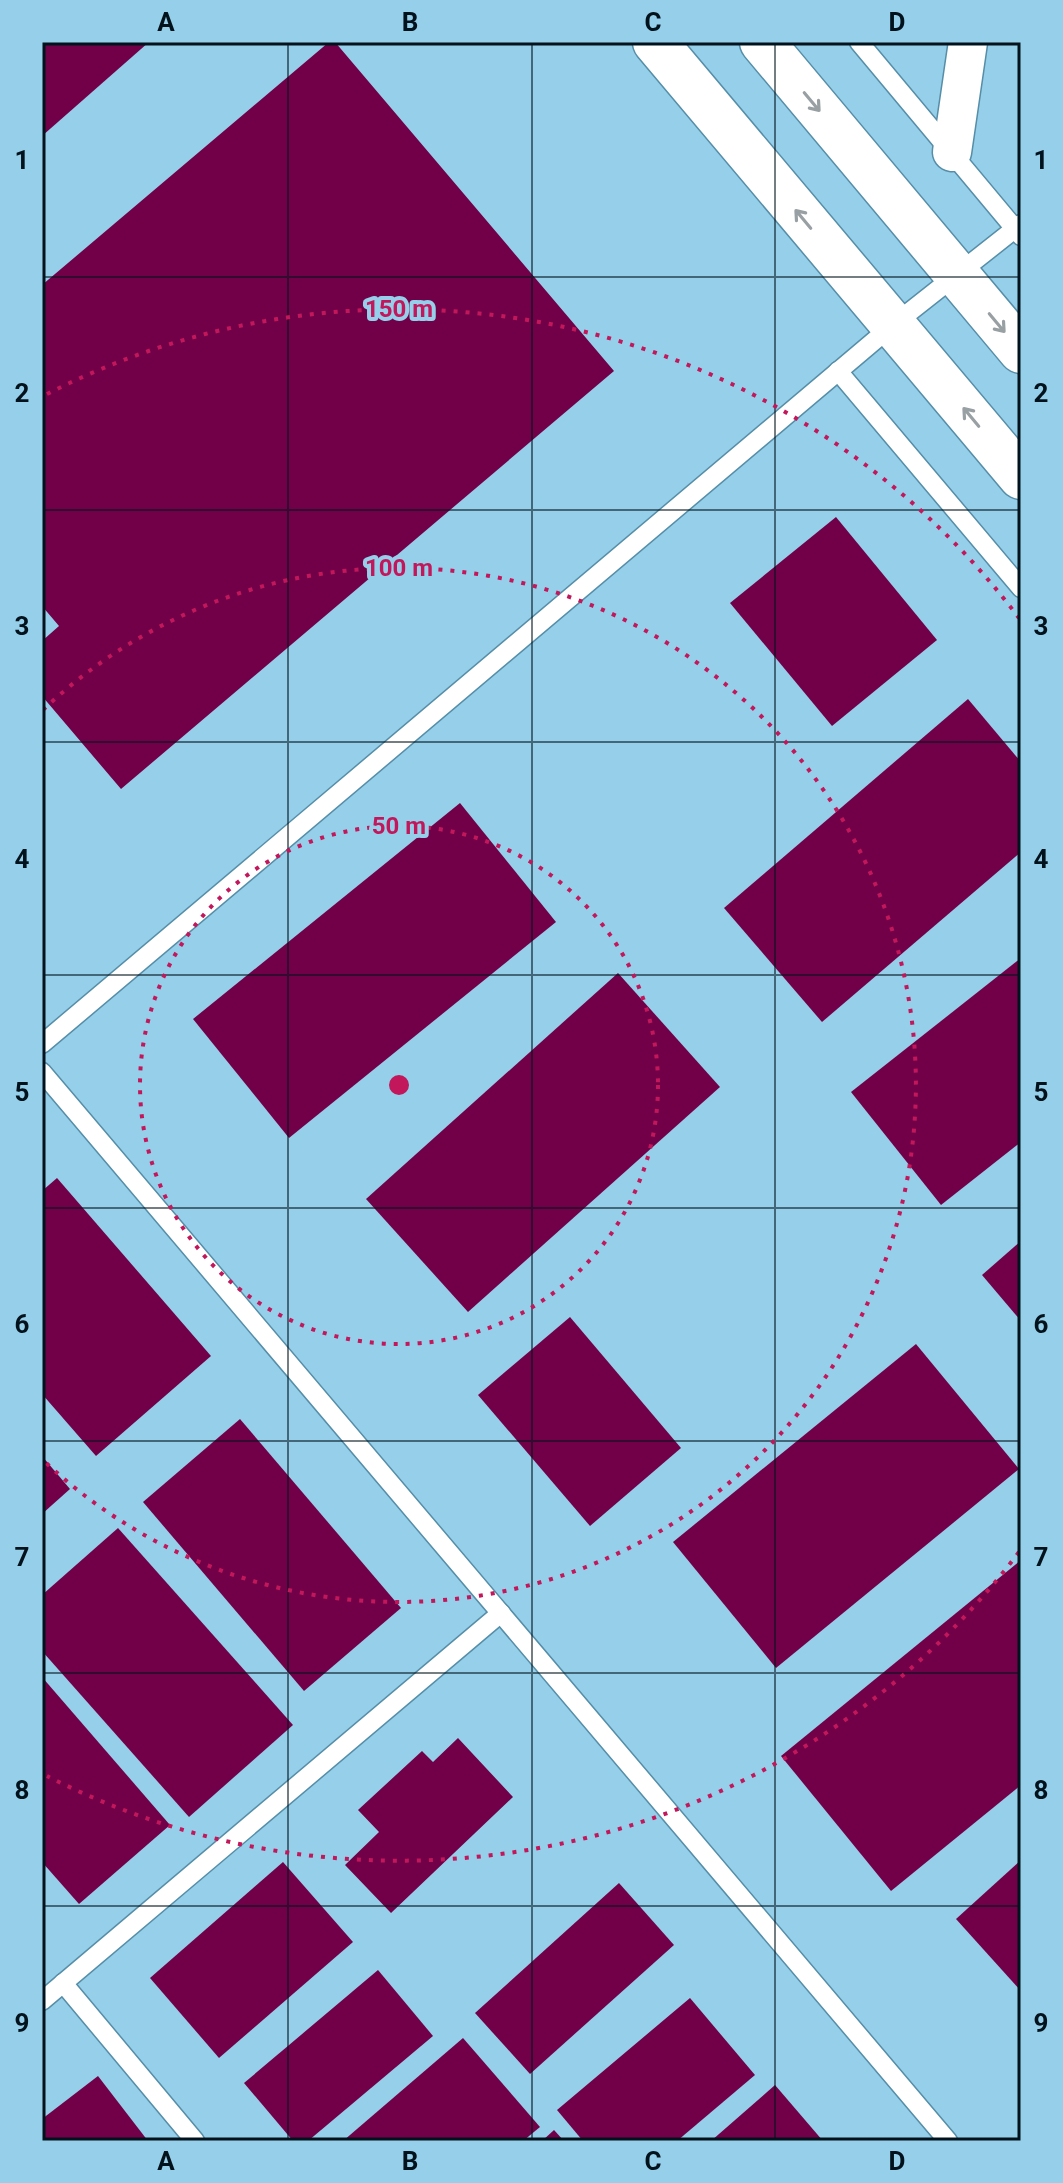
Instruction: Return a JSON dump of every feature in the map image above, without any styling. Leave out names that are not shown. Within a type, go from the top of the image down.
[{"type":"street","points":[[655,42],[1021,477]]},
{"type":"street","points":[[762,42],[1021,351]]},
{"type":"street","points":[[952,152],[968,42]]},
{"type":"lane","points":[[42,1044],[893,325],[1019,230],[859,42]]},
{"type":"lane","points":[[838,371],[1021,588]]},
{"type":"lane","points":[[42,1072],[948,2141]]},
{"type":"lane","points":[[42,2001],[501,1613]]},
{"type":"lane","points":[[63,1983],[195,2141]]},
{"type":"building","points":[[42,42],[149,42],[42,136]]},
{"type":"building","points":[[329,42],[335,42],[614,371],[121,789],[42,696],[42,641],[59,626],[42,606],[42,285]]},
{"type":"building","points":[[836,517],[937,640],[832,726],[730,603]]},
{"type":"building","points":[[968,699],[1021,762],[1021,852],[822,1022],[724,908]]},
{"type":"building","points":[[460,803],[556,922],[289,1138],[193,1019]]},
{"type":"building","points":[[1021,958],[1021,1142],[941,1205],[851,1092]]},
{"type":"building","points":[[618,973],[720,1087],[468,1312],[366,1199]]},
{"type":"building","points":[[57,1178],[211,1356],[96,1456],[42,1394],[42,1191]]},
{"type":"building","points":[[1021,1241],[1021,1321],[982,1275]]},
{"type":"building","points":[[570,1317],[681,1448],[590,1526],[478,1395]]},
{"type":"building","points":[[916,1344],[1019,1469],[776,1668],[673,1542]]},
{"type":"building","points":[[240,1419],[401,1608],[304,1691],[143,1502]]},
{"type":"building","points":[[42,1456],[70,1489],[42,1514]]},
{"type":"building","points":[[118,1528],[293,1725],[189,1817],[42,1651],[42,1595]]},
{"type":"building","points":[[1021,1560],[1021,1785],[891,1891],[781,1756]]},
{"type":"building","points":[[42,1677],[170,1825],[79,1904],[42,1862]]},
{"type":"building","points":[[458,1738],[513,1797],[391,1913],[345,1865],[379,1832],[358,1810],[422,1751],[433,1762]]},
{"type":"building","points":[[1021,1860],[1021,1991],[956,1919]]},
{"type":"building","points":[[283,1862],[353,1942],[219,2058],[150,1978]]},
{"type":"building","points":[[619,1883],[674,1945],[530,2074],[475,2013]]},
{"type":"building","points":[[378,1970],[433,2036],[308,2141],[293,2141],[244,2083]]},
{"type":"building","points":[[690,1998],[755,2075],[677,2141],[583,2141],[557,2110]]},
{"type":"building","points":[[463,2038],[540,2127],[523,2141],[343,2141]]},
{"type":"building","points":[[98,2076],[148,2141],[42,2141],[42,2119]]},
{"type":"building","points":[[775,2085],[823,2141],[711,2141]]},
{"type":"building","points":[[554,2130],[564,2141],[542,2141]]}]
